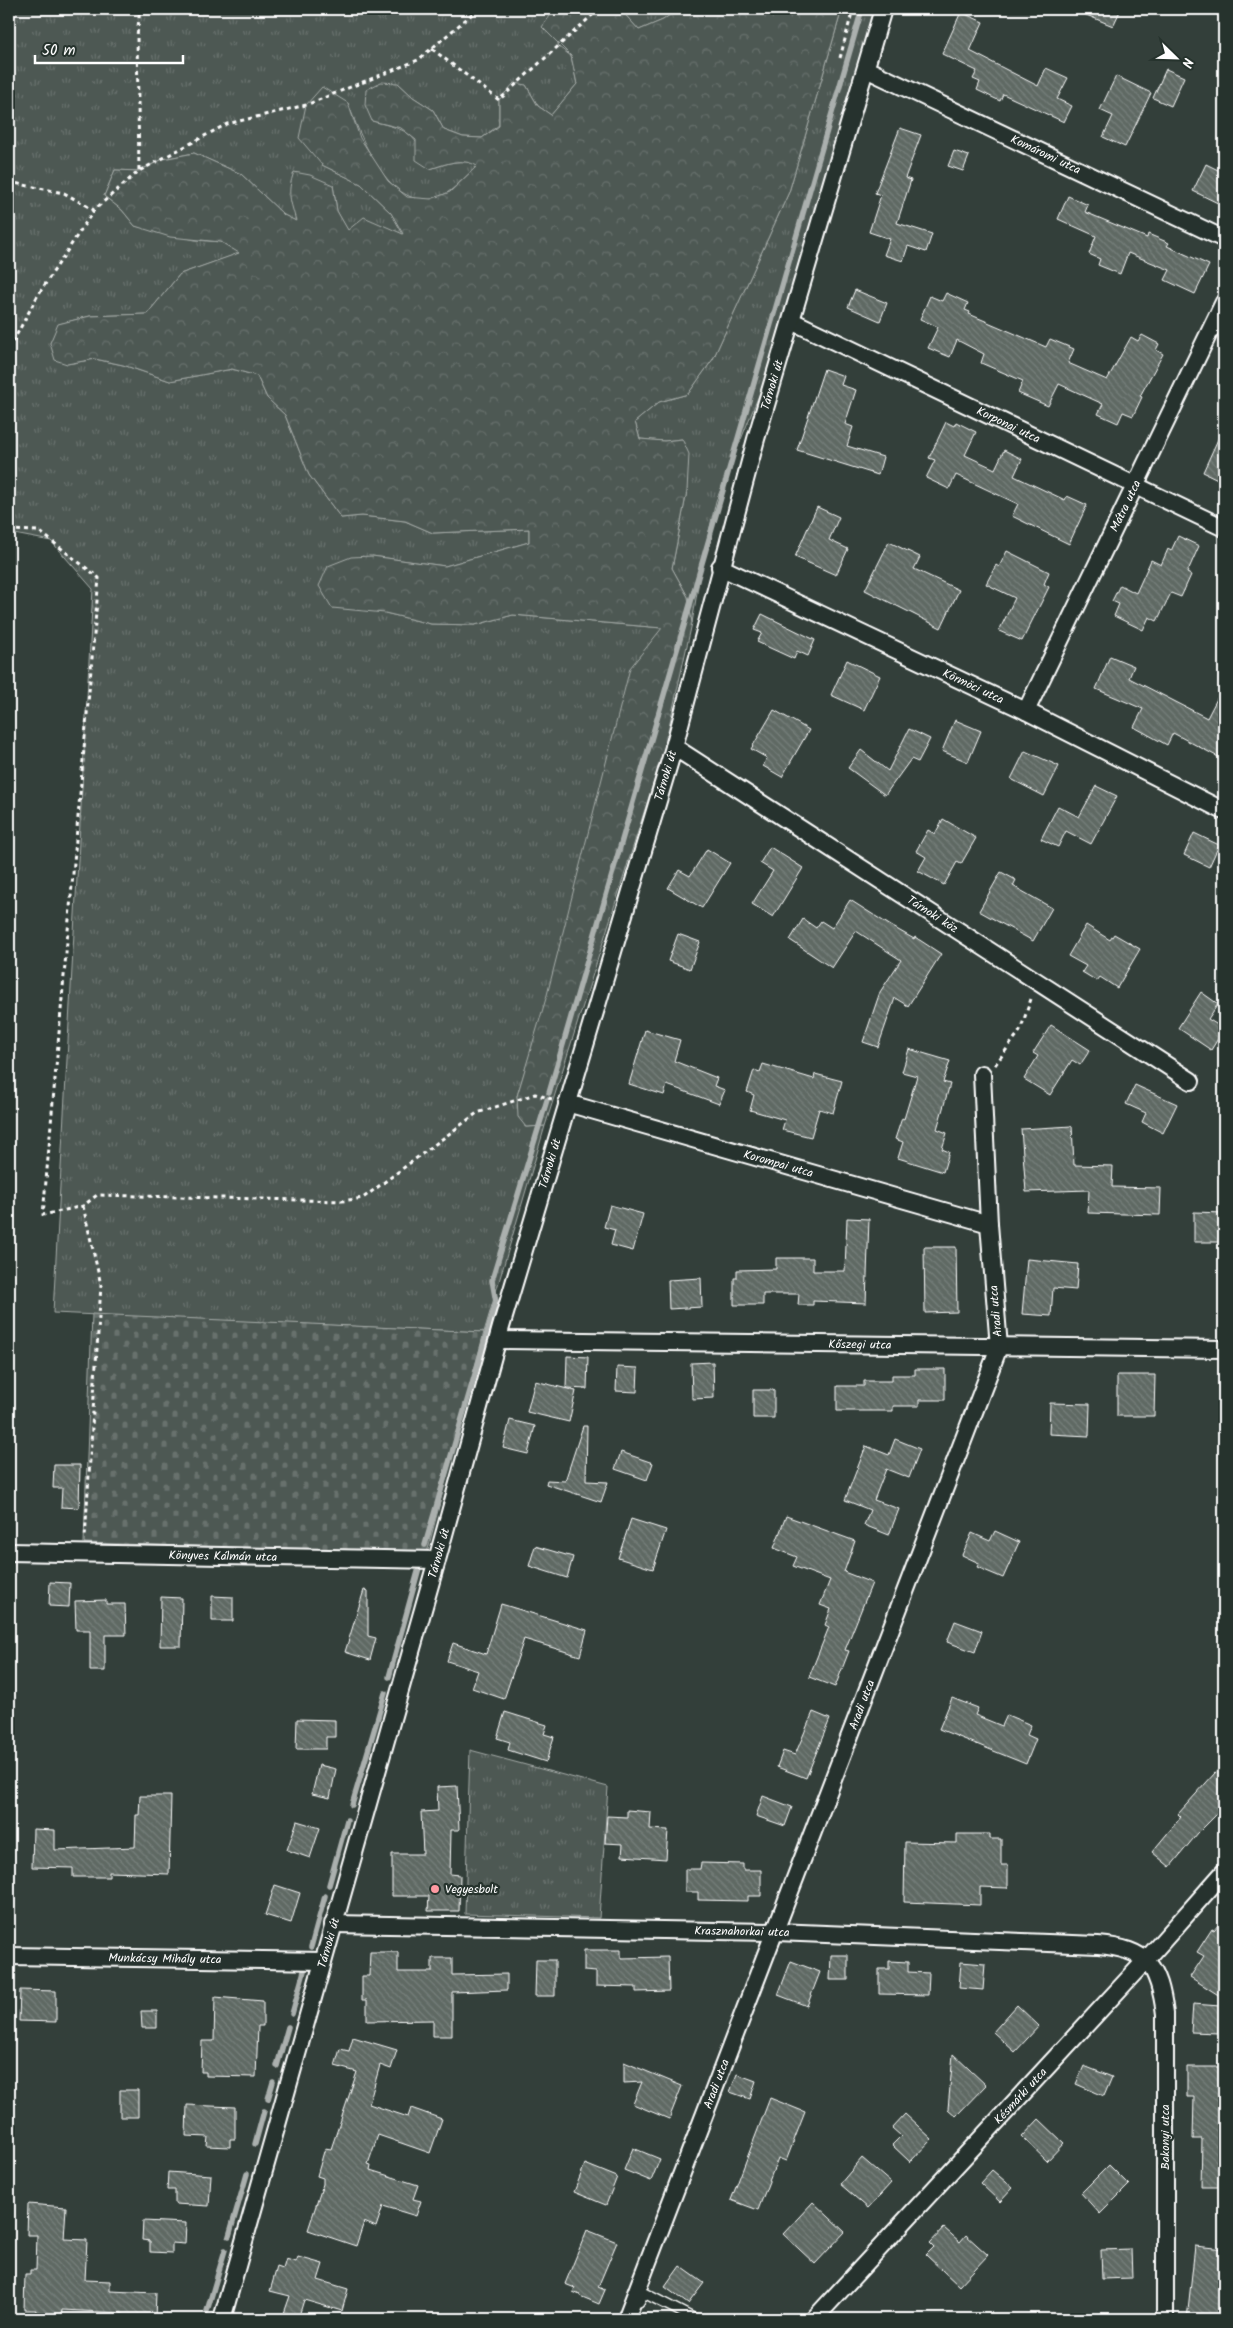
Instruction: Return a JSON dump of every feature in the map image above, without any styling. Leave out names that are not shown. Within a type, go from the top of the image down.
[{"type":"street","name":"Tárnoki út","points":[[222,2319],[498,1340],[674,747],[720,568],[883,9]]},
{"type":"street","name":"Komáromi utca","points":[[866,69],[1224,239]]},
{"type":"street","name":"Mátra utca","points":[[1026,711],[1224,302]]},
{"type":"street","name":"Korponai utca","points":[[792,321],[1224,528]]},
{"type":"street","name":"Körmöci utca","points":[[720,568],[1026,711],[1224,811]]},
{"type":"street","name":"Tárnoki köz","points":[[674,747],[1190,1081]]},
{"type":"street","name":"Aradi utca","points":[[628,2319],[999,1347],[988,1224],[982,1074]]},
{"type":"street","name":"Korompai utca","points":[[567,1103],[988,1224]]},
{"type":"street","name":"Kőszegi utca","points":[[498,1340],[1224,1349]]},
{"type":"street","name":"Könyves Kálmán utca","points":[[9,1552],[437,1560]]},
{"type":"street","name":"Késmárki utca","points":[[814,2319],[1146,1960],[1224,1872]]},
{"type":"street","name":"Krasznahorkai utca","points":[[333,1924],[776,1932],[1098,1945],[1130,1951],[1146,1960]]},
{"type":"street","name":"Munkácsy Mihály utca","points":[[9,1956],[323,1961]]},
{"type":"street","name":"Bakonyi utca","points":[[1146,1960],[1162,1987],[1165,2014],[1165,2319]]},
{"type":"lane","points":[[628,2319],[644,2293],[695,2319]]},
{"type":"path","points":[[139,171],[137,36],[140,9]]},
{"type":"path","points":[[9,349],[38,295],[94,210],[139,171],[226,124],[306,105],[418,60],[478,9]]},
{"type":"path","points":[[432,49],[499,100],[599,9]]},
{"type":"path","points":[[840,58],[852,9]]},
{"type":"path","points":[[9,182],[64,193],[94,210]]},
{"type":"path","points":[[9,530],[39,531],[99,578],[43,1215],[83,1206],[97,1195],[342,1201],[363,1198],[477,1113],[535,1094],[567,1103]]},
{"type":"path","points":[[982,1074],[1003,1056],[1020,1031],[1030,999],[1032,986],[1030,976]]},
{"type":"path","points":[[83,1206],[101,1285],[84,1543]]},
{"type":"green space","points":[[9,9],[555,9],[550,13],[559,47],[571,56],[577,84],[551,115],[538,106],[526,85],[499,100],[499,125],[482,138],[463,137],[444,130],[433,110],[413,97],[398,83],[372,121],[396,128],[410,135],[415,140],[430,169],[448,163],[460,162],[472,163],[478,166],[451,190],[439,197],[416,199],[402,192],[389,181],[368,150],[348,103],[322,165],[361,184],[391,213],[404,234],[348,231],[337,211],[333,185],[297,222],[284,215],[241,174],[194,153],[163,159],[139,171],[115,170],[104,196],[122,210],[135,226],[195,240],[221,242],[240,253],[180,274],[147,314],[90,316],[59,324],[50,343],[67,364],[95,359],[123,365],[170,381],[232,369],[257,376],[267,398],[285,415],[309,475],[341,518],[362,516],[405,521],[433,533],[529,529],[529,542],[445,566],[372,556],[385,613],[431,624],[475,625],[513,615],[662,628],[517,1096],[525,1127],[545,1126],[484,1332],[53,1313],[93,589],[51,541],[9,533]]},
{"type":"green space","points":[[555,9],[620,9],[639,30],[663,20],[678,9],[842,9],[789,192],[713,359],[688,394],[659,402],[635,422],[640,439],[664,441],[682,439],[689,454],[687,491],[672,568],[688,597],[692,623],[664,749],[545,1126],[526,1127],[518,1117],[517,1096],[547,995],[630,668],[662,628],[513,615],[475,625],[431,624],[385,613],[332,608],[319,586],[328,566],[351,557],[372,556],[445,566],[529,542],[529,529],[433,533],[405,521],[362,516],[341,518],[309,475],[285,415],[267,398],[257,376],[232,369],[170,381],[123,365],[95,359],[67,364],[55,360],[50,343],[58,324],[90,316],[147,314],[180,274],[239,253],[221,242],[170,237],[135,226],[122,210],[104,196],[115,170],[139,171],[163,159],[194,153],[241,174],[284,215],[296,221],[290,197],[290,186],[294,172],[310,175],[333,185],[337,211],[348,230],[364,217],[403,234],[391,213],[361,184],[322,165],[299,138],[306,105],[322,87],[348,103],[360,138],[388,181],[407,197],[431,199],[450,192],[477,166],[471,163],[460,162],[448,163],[430,169],[416,160],[416,140],[401,128],[372,121],[365,105],[366,90],[381,82],[398,83],[413,97],[433,110],[444,130],[463,137],[482,138],[499,126],[499,100],[514,83],[526,85],[538,106],[551,115],[577,84],[571,56],[542,27]]},
{"type":"green space","points":[[620,9],[678,9],[663,20],[639,30]]},
{"type":"green space","points":[[842,9],[883,9],[772,363],[716,501],[702,562],[692,623],[688,597],[672,568],[687,491],[682,439],[664,441],[640,439],[635,422],[659,402],[688,394],[713,359],[789,192]]},
{"type":"green space","points":[[92,1314],[484,1332],[427,1553],[84,1543]]},
{"type":"green space","points":[[470,1750],[608,1787],[599,1918],[465,1914]]},
{"type":"building","points":[[1072,9],[1121,9],[1113,26]]},
{"type":"building","points":[[961,12],[983,22],[970,51],[1038,86],[1046,68],[1068,78],[1057,99],[1072,106],[1064,122],[1003,94],[1000,101],[977,90],[980,82],[973,79],[977,71],[942,54]]},
{"type":"building","points":[[1166,69],[1184,77],[1171,106],[1153,98]]},
{"type":"building","points":[[1116,76],[1151,93],[1125,147],[1103,137],[1113,116],[1100,110]]},
{"type":"building","points":[[900,128],[921,135],[905,178],[911,180],[897,223],[932,234],[926,252],[908,246],[903,261],[884,255],[890,239],[869,232],[881,195],[875,193]]},
{"type":"building","points":[[954,151],[969,156],[963,171],[948,166]]},
{"type":"building","points":[[1206,164],[1224,173],[1224,206],[1193,191]]},
{"type":"building","points":[[1068,196],[1088,205],[1085,212],[1147,238],[1148,234],[1169,243],[1167,246],[1209,265],[1195,294],[1165,280],[1170,270],[1128,253],[1120,274],[1098,265],[1100,259],[1089,254],[1096,236],[1058,219]]},
{"type":"building","points":[[855,290],[887,303],[880,321],[848,307]]},
{"type":"building","points":[[946,293],[968,303],[965,310],[970,312],[969,314],[1046,347],[1050,339],[1074,349],[1068,363],[1107,380],[1131,337],[1138,341],[1142,335],[1159,344],[1156,350],[1163,354],[1140,396],[1142,397],[1133,416],[1123,412],[1118,423],[1098,414],[1103,404],[1059,384],[1048,406],[1018,393],[1023,381],[981,363],[984,354],[957,340],[950,357],[928,348],[938,327],[920,319],[930,296],[942,301]]},
{"type":"building","points":[[824,369],[844,376],[841,385],[856,390],[845,424],[853,427],[847,446],[883,457],[878,475],[797,450]]},
{"type":"building","points":[[946,422],[954,426],[956,422],[976,432],[965,455],[995,469],[1004,450],[1022,459],[1014,476],[1065,500],[1067,496],[1087,505],[1069,544],[1012,516],[1018,504],[956,475],[949,489],[926,478],[935,460],[929,458]]},
{"type":"building","points":[[1224,426],[1224,482],[1203,472]]},
{"type":"building","points":[[817,507],[839,517],[829,540],[848,549],[836,575],[795,557]]},
{"type":"building","points":[[1178,536],[1199,546],[1187,573],[1191,575],[1181,597],[1171,593],[1157,621],[1149,617],[1143,630],[1114,616],[1119,604],[1112,601],[1120,585],[1136,593],[1151,560],[1161,565],[1168,549],[1171,551]]},
{"type":"building","points":[[889,542],[920,557],[914,569],[959,590],[941,628],[865,590]]},
{"type":"building","points":[[1007,551],[1049,572],[1044,584],[1049,587],[1022,641],[999,631],[1015,598],[986,584],[996,565],[999,567]]},
{"type":"building","points":[[762,614],[815,640],[808,656],[797,651],[794,659],[757,642],[762,633],[754,630]]},
{"type":"building","points":[[1110,656],[1134,666],[1129,678],[1207,718],[1224,685],[1224,760],[1173,733],[1167,745],[1134,727],[1143,709],[1096,689]]},
{"type":"building","points":[[847,660],[880,676],[864,710],[831,695]]},
{"type":"building","points":[[774,710],[809,730],[782,777],[763,766],[767,758],[751,749]]},
{"type":"building","points":[[955,720],[981,731],[968,762],[942,751]]},
{"type":"building","points":[[909,729],[930,739],[918,762],[911,759],[885,795],[848,768],[861,750],[888,771]]},
{"type":"building","points":[[1025,751],[1059,766],[1044,796],[1011,779]]},
{"type":"building","points":[[1096,786],[1117,796],[1091,844],[1066,831],[1058,847],[1041,839],[1058,806],[1079,817]]},
{"type":"building","points":[[943,819],[976,838],[961,864],[957,862],[944,885],[918,871],[926,857],[916,851],[928,830],[935,834]]},
{"type":"building","points":[[1194,833],[1219,845],[1209,867],[1184,855]]},
{"type":"building","points":[[770,847],[803,868],[773,917],[752,904],[773,871],[760,863]]},
{"type":"building","points":[[707,849],[730,863],[702,908],[668,888],[679,870],[690,876]]},
{"type":"building","points":[[1001,872],[1016,880],[1013,886],[1052,908],[1033,941],[979,911]]},
{"type":"building","points":[[850,900],[941,954],[908,1006],[895,998],[878,1047],[863,1042],[880,992],[901,960],[856,931],[832,968],[790,940],[803,919],[816,928],[821,921],[832,928]]},
{"type":"building","points":[[1086,925],[1110,940],[1114,934],[1140,949],[1117,988],[1100,977],[1097,981],[1082,972],[1086,966],[1068,956]]},
{"type":"building","points":[[678,934],[700,942],[690,969],[668,961]]},
{"type":"building","points":[[1201,992],[1218,1004],[1208,1019],[1224,1029],[1211,1050],[1178,1028]]},
{"type":"building","points":[[1051,1025],[1090,1050],[1080,1065],[1072,1060],[1050,1095],[1024,1079],[1038,1056],[1033,1053]]},
{"type":"building","points":[[645,1030],[680,1040],[674,1061],[717,1078],[714,1086],[725,1090],[719,1104],[667,1085],[664,1095],[629,1084]]},
{"type":"building","points":[[909,1049],[950,1061],[943,1082],[950,1084],[937,1129],[947,1133],[942,1149],[949,1152],[943,1172],[898,1158],[903,1142],[895,1139],[902,1118],[904,1119],[917,1076],[902,1072]]},
{"type":"building","points":[[763,1064],[814,1079],[815,1074],[842,1081],[833,1113],[819,1109],[811,1137],[782,1130],[785,1120],[750,1110],[754,1095],[747,1092],[754,1070],[760,1072]]},
{"type":"building","points":[[1135,1085],[1177,1104],[1163,1133],[1142,1122],[1146,1113],[1126,1104]]},
{"type":"building","points":[[1072,1126],[1074,1165],[1113,1166],[1112,1187],[1161,1188],[1160,1215],[1088,1213],[1089,1190],[1026,1192],[1021,1129]]},
{"type":"building","points":[[610,1205],[643,1214],[633,1251],[611,1245],[615,1230],[604,1227]]},
{"type":"building","points":[[1194,1212],[1224,1213],[1224,1242],[1194,1242]]},
{"type":"building","points":[[847,1218],[869,1219],[866,1303],[813,1301],[813,1305],[798,1305],[799,1294],[763,1294],[763,1305],[734,1305],[734,1278],[737,1278],[737,1270],[776,1269],[776,1258],[813,1258],[813,1271],[845,1271]]},
{"type":"building","points":[[924,1247],[956,1247],[957,1312],[925,1313]]},
{"type":"building","points":[[1027,1259],[1078,1264],[1076,1290],[1053,1288],[1051,1316],[1022,1314]]},
{"type":"building","points":[[701,1278],[702,1307],[669,1309],[668,1280]]},
{"type":"building","points":[[567,1356],[588,1357],[587,1389],[566,1388]]},
{"type":"building","points":[[713,1362],[714,1398],[692,1399],[691,1363]]},
{"type":"building","points":[[617,1367],[638,1368],[637,1392],[616,1391]]},
{"type":"building","points":[[915,1369],[945,1369],[945,1400],[919,1400],[919,1406],[893,1406],[893,1411],[837,1411],[837,1386],[864,1386],[864,1381],[892,1381],[892,1375],[915,1375]]},
{"type":"building","points":[[1117,1375],[1155,1375],[1154,1416],[1117,1416]]},
{"type":"building","points":[[535,1381],[576,1391],[569,1422],[527,1412]]},
{"type":"building","points":[[753,1390],[774,1390],[774,1418],[753,1418]]},
{"type":"building","points":[[1050,1403],[1090,1404],[1089,1436],[1049,1434]]},
{"type":"building","points":[[510,1420],[535,1426],[528,1454],[503,1448]]},
{"type":"building","points":[[583,1426],[587,1426],[586,1481],[608,1482],[601,1502],[546,1484],[547,1480],[565,1481]]},
{"type":"building","points":[[895,1439],[920,1449],[909,1478],[886,1469],[874,1500],[899,1509],[889,1535],[864,1525],[870,1510],[845,1500],[866,1446],[889,1455]]},
{"type":"building","points":[[621,1452],[653,1463],[647,1480],[615,1469]]},
{"type":"building","points":[[54,1465],[80,1465],[79,1508],[61,1507],[62,1488],[53,1488]]},
{"type":"building","points":[[786,1516],[855,1541],[844,1572],[872,1583],[845,1650],[849,1651],[835,1687],[809,1677],[829,1627],[825,1625],[831,1609],[820,1605],[830,1580],[793,1566],[797,1557],[774,1548]]},
{"type":"building","points":[[631,1519],[666,1530],[653,1569],[618,1558]]},
{"type":"building","points":[[995,1531],[1019,1542],[1003,1578],[977,1567],[979,1563],[962,1555],[972,1533],[990,1541]]},
{"type":"building","points":[[535,1546],[573,1557],[567,1578],[529,1566]]},
{"type":"building","points":[[50,1582],[70,1583],[69,1607],[49,1606]]},
{"type":"building","points":[[364,1590],[368,1591],[368,1636],[376,1638],[370,1660],[345,1652]]},
{"type":"building","points":[[212,1596],[233,1597],[233,1621],[212,1621]]},
{"type":"building","points":[[161,1597],[182,1598],[181,1646],[160,1646]]},
{"type":"building","points":[[106,1600],[106,1604],[125,1604],[126,1635],[105,1635],[105,1671],[90,1671],[90,1630],[76,1630],[75,1601]]},
{"type":"building","points":[[501,1604],[587,1630],[580,1656],[524,1639],[504,1699],[472,1688],[478,1671],[447,1661],[453,1643],[486,1654]]},
{"type":"building","points":[[955,1621],[982,1631],[975,1652],[947,1642]]},
{"type":"building","points":[[952,1698],[978,1708],[975,1715],[1002,1726],[1007,1715],[1031,1725],[1027,1735],[1036,1739],[1026,1764],[939,1729]]},
{"type":"building","points":[[505,1712],[547,1725],[544,1734],[554,1737],[546,1762],[508,1750],[510,1742],[497,1738]]},
{"type":"building","points":[[813,1712],[830,1719],[806,1778],[777,1767],[783,1751],[795,1755]]},
{"type":"building","points":[[297,1719],[335,1720],[335,1737],[326,1737],[326,1749],[296,1749]]},
{"type":"building","points":[[1224,1763],[1224,1807],[1198,1833],[1170,1867],[1152,1852],[1181,1817],[1178,1814]]},
{"type":"building","points":[[319,1765],[336,1769],[330,1798],[312,1794]]},
{"type":"building","points":[[457,1786],[459,1830],[451,1830],[450,1874],[460,1875],[459,1911],[428,1911],[429,1896],[392,1896],[392,1854],[423,1854],[421,1812],[438,1811],[437,1787]]},
{"type":"building","points":[[140,1796],[171,1796],[169,1874],[109,1872],[109,1877],[73,1877],[73,1868],[32,1867],[33,1829],[55,1830],[55,1850],[135,1847],[136,1815],[139,1815]]},
{"type":"building","points":[[763,1796],[792,1807],[785,1826],[756,1816]]},
{"type":"building","points":[[627,1810],[651,1812],[650,1829],[668,1830],[666,1859],[622,1856],[623,1844],[605,1843],[607,1816],[627,1817]]},
{"type":"building","points":[[297,1821],[320,1828],[310,1858],[287,1850]]},
{"type":"building","points":[[957,1834],[990,1834],[990,1839],[1001,1839],[1001,1865],[1008,1865],[1008,1888],[980,1887],[980,1905],[904,1902],[905,1842],[957,1843]]},
{"type":"building","points":[[701,1863],[743,1864],[743,1870],[761,1870],[761,1896],[748,1896],[748,1901],[698,1900],[698,1892],[685,1892],[685,1869],[700,1869]]},
{"type":"building","points":[[275,1885],[300,1893],[291,1923],[265,1915]]},
{"type":"building","points":[[1224,1918],[1224,1983],[1221,1981],[1220,1996],[1190,1977],[1204,1956],[1197,1952],[1212,1929],[1214,1930]]},
{"type":"building","points":[[584,1950],[621,1950],[621,1958],[668,1957],[669,1991],[636,1992],[636,1987],[596,1986],[596,1972],[584,1971]]},
{"type":"building","points":[[370,1952],[398,1952],[398,1972],[432,1972],[432,1958],[452,1958],[452,1975],[507,1974],[507,1990],[452,1992],[452,2036],[433,2036],[433,2020],[367,2021],[367,2000],[362,2000],[362,1976],[369,1976]]},
{"type":"building","points":[[831,1955],[848,1955],[848,1980],[830,1980]]},
{"type":"building","points":[[536,1960],[555,1960],[555,1996],[535,1996]]},
{"type":"building","points":[[791,1961],[820,1972],[807,2006],[778,1995]]},
{"type":"building","points":[[889,1961],[908,1962],[908,1972],[929,1973],[928,1995],[879,1994],[879,1969],[889,1969]]},
{"type":"building","points":[[961,1962],[985,1964],[983,1990],[959,1988]]},
{"type":"building","points":[[20,1990],[56,1991],[56,2022],[19,2021]]},
{"type":"building","points":[[215,1997],[263,2001],[263,2026],[258,2026],[256,2077],[206,2076],[206,2072],[201,2072],[202,2041],[214,2041]]},
{"type":"building","points":[[1193,2004],[1220,2006],[1218,2033],[1191,2032]]},
{"type":"building","points":[[1017,2005],[1039,2026],[1015,2052],[993,2032]]},
{"type":"building","points":[[141,2011],[157,2011],[157,2028],[142,2028]]},
{"type":"building","points":[[353,2037],[397,2050],[391,2069],[380,2065],[369,2104],[408,2117],[411,2108],[442,2119],[430,2153],[378,2135],[368,2164],[371,2165],[370,2170],[418,2185],[413,2199],[421,2201],[416,2216],[383,2206],[376,2227],[364,2222],[356,2246],[308,2230],[323,2184],[323,2178],[317,2176],[325,2148],[331,2149],[357,2072],[335,2066],[340,2049],[349,2051]]},
{"type":"building","points":[[953,2054],[986,2085],[956,2116],[948,2109]]},
{"type":"building","points":[[624,2062],[682,2086],[669,2119],[633,2104],[642,2082],[624,2083]]},
{"type":"building","points":[[1084,2066],[1112,2077],[1104,2096],[1076,2084]]},
{"type":"building","points":[[1187,2067],[1221,2067],[1221,2110],[1224,2110],[1224,2187],[1201,2187],[1202,2139],[1193,2139],[1194,2097],[1187,2097]]},
{"type":"building","points":[[737,2074],[756,2081],[750,2099],[730,2092]]},
{"type":"building","points":[[120,2090],[138,2090],[138,2117],[120,2117]]},
{"type":"building","points":[[770,2098],[805,2112],[786,2161],[778,2158],[758,2210],[731,2200]]},
{"type":"building","points":[[187,2105],[235,2107],[235,2139],[230,2139],[230,2147],[207,2146],[208,2137],[186,2136]]},
{"type":"building","points":[[905,2114],[932,2139],[910,2162],[892,2145],[901,2136],[892,2128]]},
{"type":"building","points":[[1039,2119],[1064,2143],[1047,2161],[1022,2137]]},
{"type":"building","points":[[633,2148],[660,2159],[651,2181],[624,2170]]},
{"type":"building","points":[[862,2158],[891,2183],[868,2208],[840,2184]]},
{"type":"building","points":[[585,2164],[617,2177],[606,2205],[574,2192]]},
{"type":"building","points":[[1109,2165],[1129,2185],[1100,2214],[1081,2193]]},
{"type":"building","points":[[992,2170],[1013,2188],[1000,2202],[980,2183]]},
{"type":"building","points":[[168,2172],[211,2175],[209,2206],[175,2204],[175,2190],[167,2190]]},
{"type":"building","points":[[813,2202],[845,2232],[815,2264],[783,2234]]},
{"type":"building","points":[[28,2204],[66,2207],[64,2239],[87,2240],[85,2280],[110,2281],[110,2291],[156,2293],[155,2319],[122,2319],[122,2313],[62,2310],[61,2319],[35,2319],[36,2310],[24,2310],[25,2275],[30,2275],[30,2270],[36,2270],[37,2235],[27,2235]]},
{"type":"building","points":[[143,2221],[186,2223],[185,2244],[172,2243],[172,2253],[150,2252],[150,2241],[142,2240]]},
{"type":"building","points":[[944,2228],[960,2242],[966,2235],[988,2255],[959,2286],[926,2255],[934,2247],[930,2243]]},
{"type":"building","points":[[587,2230],[617,2242],[598,2287],[605,2290],[599,2304],[573,2292],[575,2288],[565,2284]]},
{"type":"building","points":[[1195,2246],[1224,2249],[1224,2316],[1217,2316],[1217,2319],[1187,2319]]},
{"type":"building","points":[[1131,2249],[1132,2278],[1102,2279],[1101,2250]]},
{"type":"building","points":[[298,2257],[323,2264],[318,2280],[348,2289],[342,2311],[304,2300],[298,2319],[282,2319],[290,2296],[270,2291],[277,2267],[283,2269],[286,2259],[296,2262]]},
{"type":"building","points":[[680,2266],[704,2283],[688,2304],[665,2287]]},
{"type":"waterway","points":[[549,1093],[862,9]]},
{"type":"waterway","points":[[425,1545],[496,1302],[492,1280],[547,1100]]},
{"type":"waterway","points":[[389,1677],[419,1568]]},
{"type":"waterway","points":[[352,1805],[385,1693]]},
{"type":"waterway","points":[[329,1885],[347,1820]]},
{"type":"waterway","points":[[311,1947],[325,1896]]},
{"type":"waterway","points":[[292,2014],[304,1971]]},
{"type":"waterway","points":[[277,2066],[288,2027]]},
{"type":"waterway","points":[[268,2099],[273,2082]]},
{"type":"waterway","points":[[255,2144],[264,2111]]},
{"type":"waterway","points":[[229,2236],[247,2174]]},
{"type":"waterway","points":[[207,2311],[225,2250]]},
{"type":"place","name":"Vegyesbolt","points":[[435,1889]]}]
